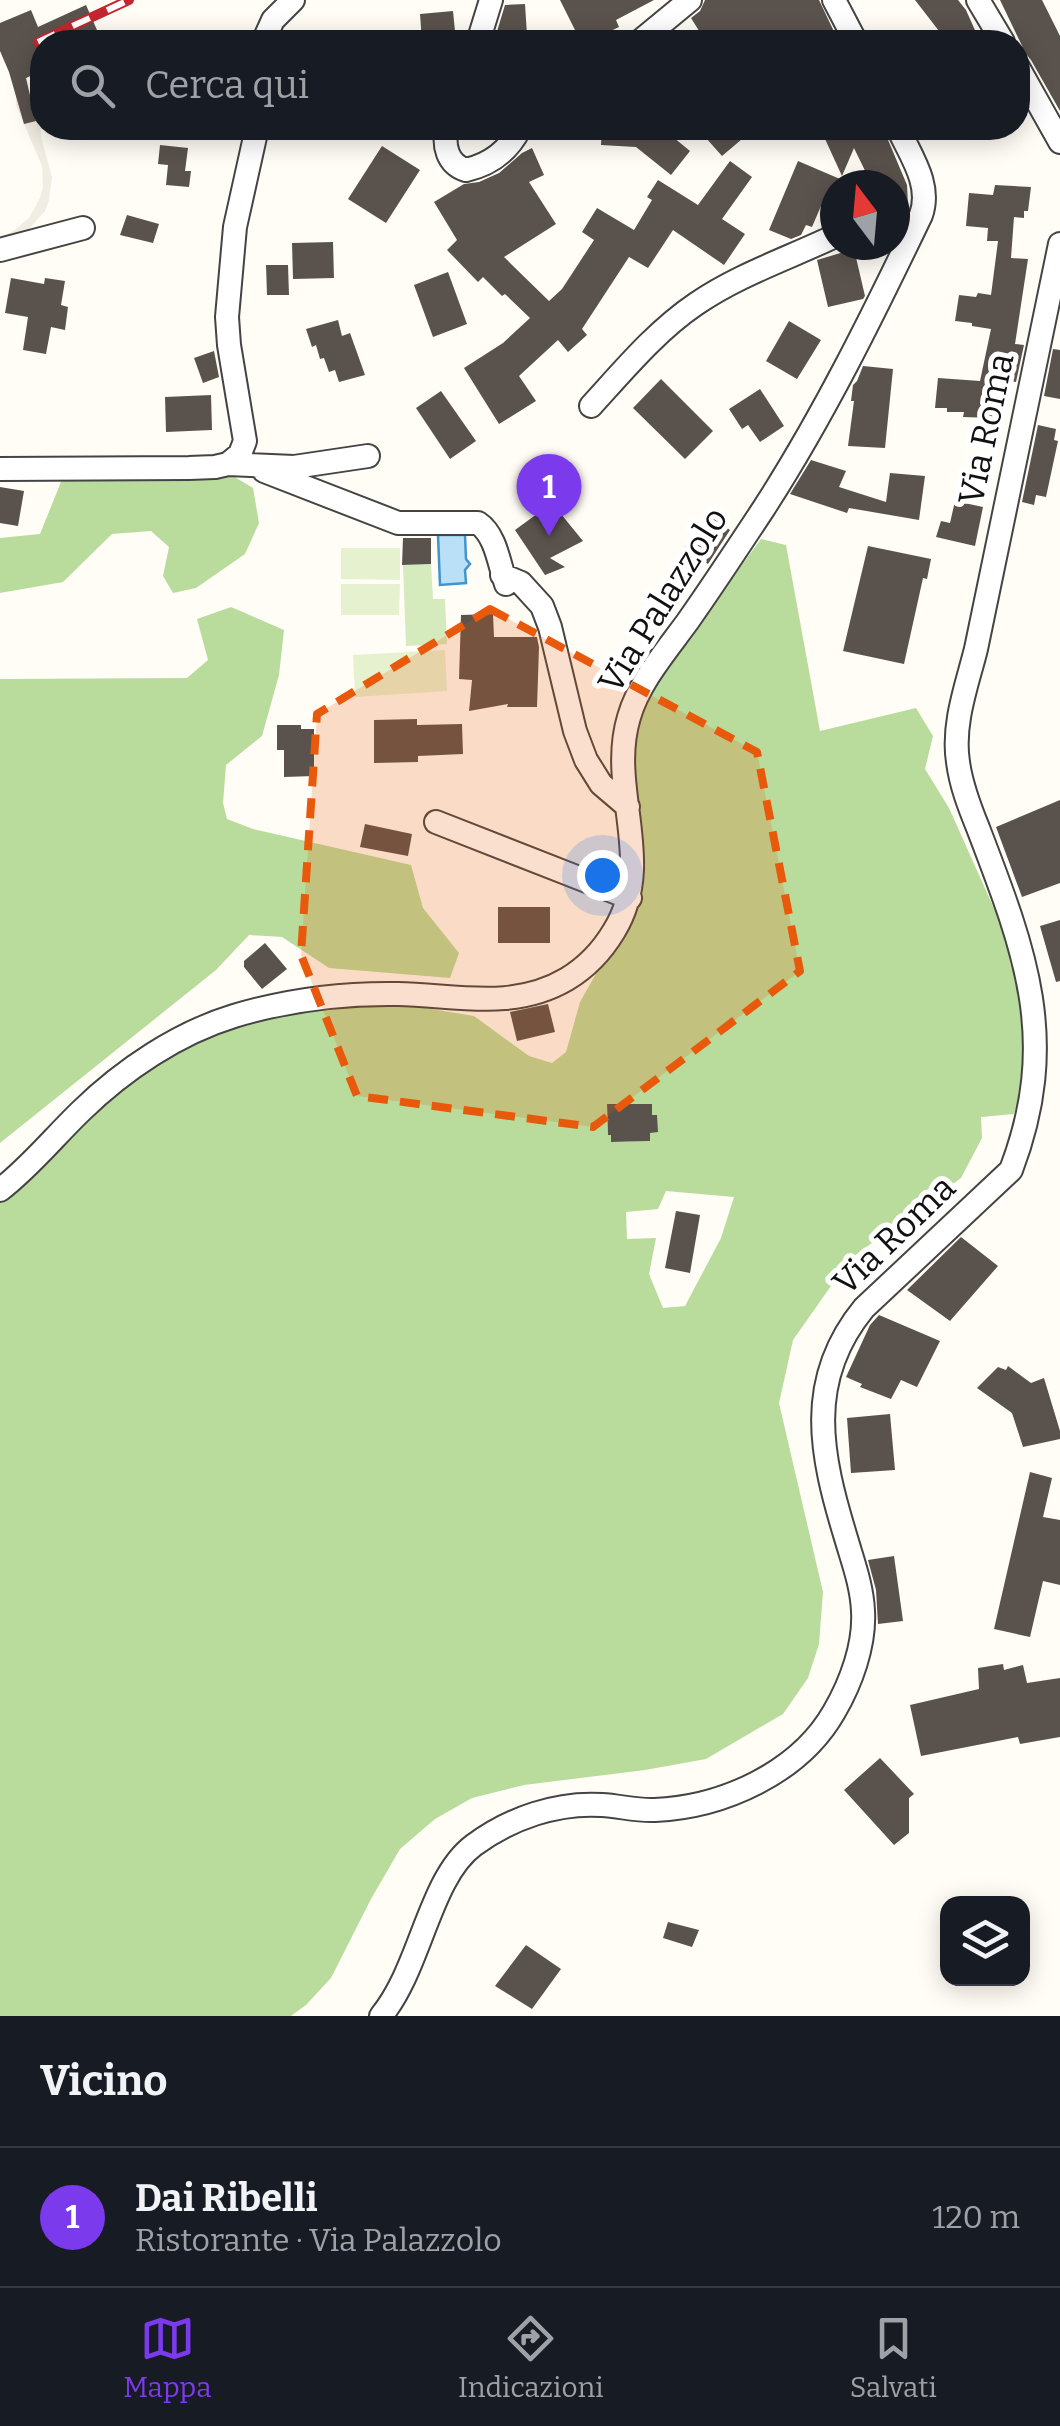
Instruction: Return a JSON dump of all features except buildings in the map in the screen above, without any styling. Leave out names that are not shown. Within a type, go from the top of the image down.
[{"type":"street","points":[[268,30],[293,0]]},
{"type":"street","points":[[481,30],[490,0]]},
{"type":"street","points":[[654,30],[690,0]]},
{"type":"street","points":[[834,0],[850,30]]},
{"type":"street","points":[[978,0],[996,30]]},
{"type":"street","points":[[1030,88],[1060,142]]},
{"type":"street","points":[[240,465],[244,441],[227,317],[237,212],[254,140]]},
{"type":"street","points":[[445,140],[456,165],[466,170],[486,163],[513,140]]},
{"type":"street","name":"Via Palazzolo","points":[[903,140],[926,194],[923,210],[910,223]]},
{"type":"street","points":[[0,250],[83,228]]},
{"type":"street","points":[[590,406],[644,350],[697,304],[820,243]]},
{"type":"street","name":"Via Roma","points":[[382,2016],[404,1980],[445,1880],[472,1846],[518,1820],[555,1808],[602,1804],[668,1809],[735,1794],[766,1778],[812,1742],[828,1723],[845,1690],[860,1648],[864,1614],[823,1442],[822,1411],[833,1366],[846,1333],[864,1308],[1011,1170],[1043,1117],[1055,1076],[1054,1027],[1046,984],[973,816],[962,781],[956,740],[1060,244]]},
{"type":"street","name":"Via Palazzolo","points":[[0,1190],[114,1083],[157,1052],[206,1026],[254,1010],[334,996],[396,994],[492,1001],[530,995],[563,982],[589,963],[609,940],[630,898],[633,860],[624,742],[634,703],[785,474],[872,316],[893,260]]},
{"type":"street","points":[[0,469],[294,466],[368,456]]},
{"type":"street","points":[[240,465],[398,523],[483,526],[491,536],[504,580],[521,583],[542,606],[580,747],[601,784],[628,807]]},
{"type":"street","points":[[436,822],[630,898]]},
{"type":"highlighted area","points":[[490,609],[757,752],[800,971],[593,1127],[357,1096],[301,955],[317,714]]},
{"type":"green space","points":[[223,470],[253,488],[259,523],[245,554],[196,588],[173,593],[163,576],[169,547],[151,531],[112,534],[63,582],[0,593],[0,538],[40,534],[63,477]]},
{"type":"green space","points":[[761,539],[786,545],[820,731],[916,708],[933,736],[925,769],[949,808],[1027,982],[1024,1082],[1014,1114],[981,1117],[982,1138],[961,1178],[850,1259],[793,1340],[779,1403],[823,1592],[819,1644],[808,1678],[783,1714],[706,1759],[524,1785],[472,1798],[435,1819],[400,1849],[331,1978],[291,2016],[0,2016],[0,1198],[137,1074],[195,1039],[252,1018],[344,1002],[413,1006],[474,1016],[529,1056],[552,1063],[566,1052],[580,1002],[641,894],[634,730],[652,686]],"holes":[[[607,1104],[652,1104],[652,1115],[657,1116],[650,1141],[612,1142]],[[666,1191],[734,1197],[721,1238],[685,1306],[663,1308],[649,1274],[656,1238],[627,1239],[626,1212],[658,1209]]]},
{"type":"green space","points":[[341,548],[400,548],[400,580],[341,579]]},
{"type":"green space","points":[[431,564],[433,599],[445,599],[447,644],[406,646],[403,565]]},
{"type":"green space","points":[[341,584],[400,584],[399,615],[341,615]]},
{"type":"green space","points":[[231,607],[284,630],[279,675],[262,736],[226,765],[223,803],[227,819],[253,829],[411,865],[423,908],[459,953],[450,978],[329,968],[282,937],[249,935],[216,970],[0,1143],[0,679],[187,678],[208,660],[197,619]]},
{"type":"green space","points":[[445,650],[447,691],[355,697],[353,655]]},
{"type":"shaded area","points":[[30,94],[30,138],[16,105],[16,97]]},
{"type":"shaded area","points":[[31,140],[42,140],[52,177],[49,200],[45,211],[27,231],[3,242],[1,236],[29,218],[40,198],[42,166]]},
{"type":"water","points":[[438,535],[465,535],[466,559],[470,564],[465,570],[466,583],[440,585]]},
{"type":"railway","points":[[64,30],[129,0]]},
{"type":"place","name":"Dai Ribelli","points":[[549,536]]}]
